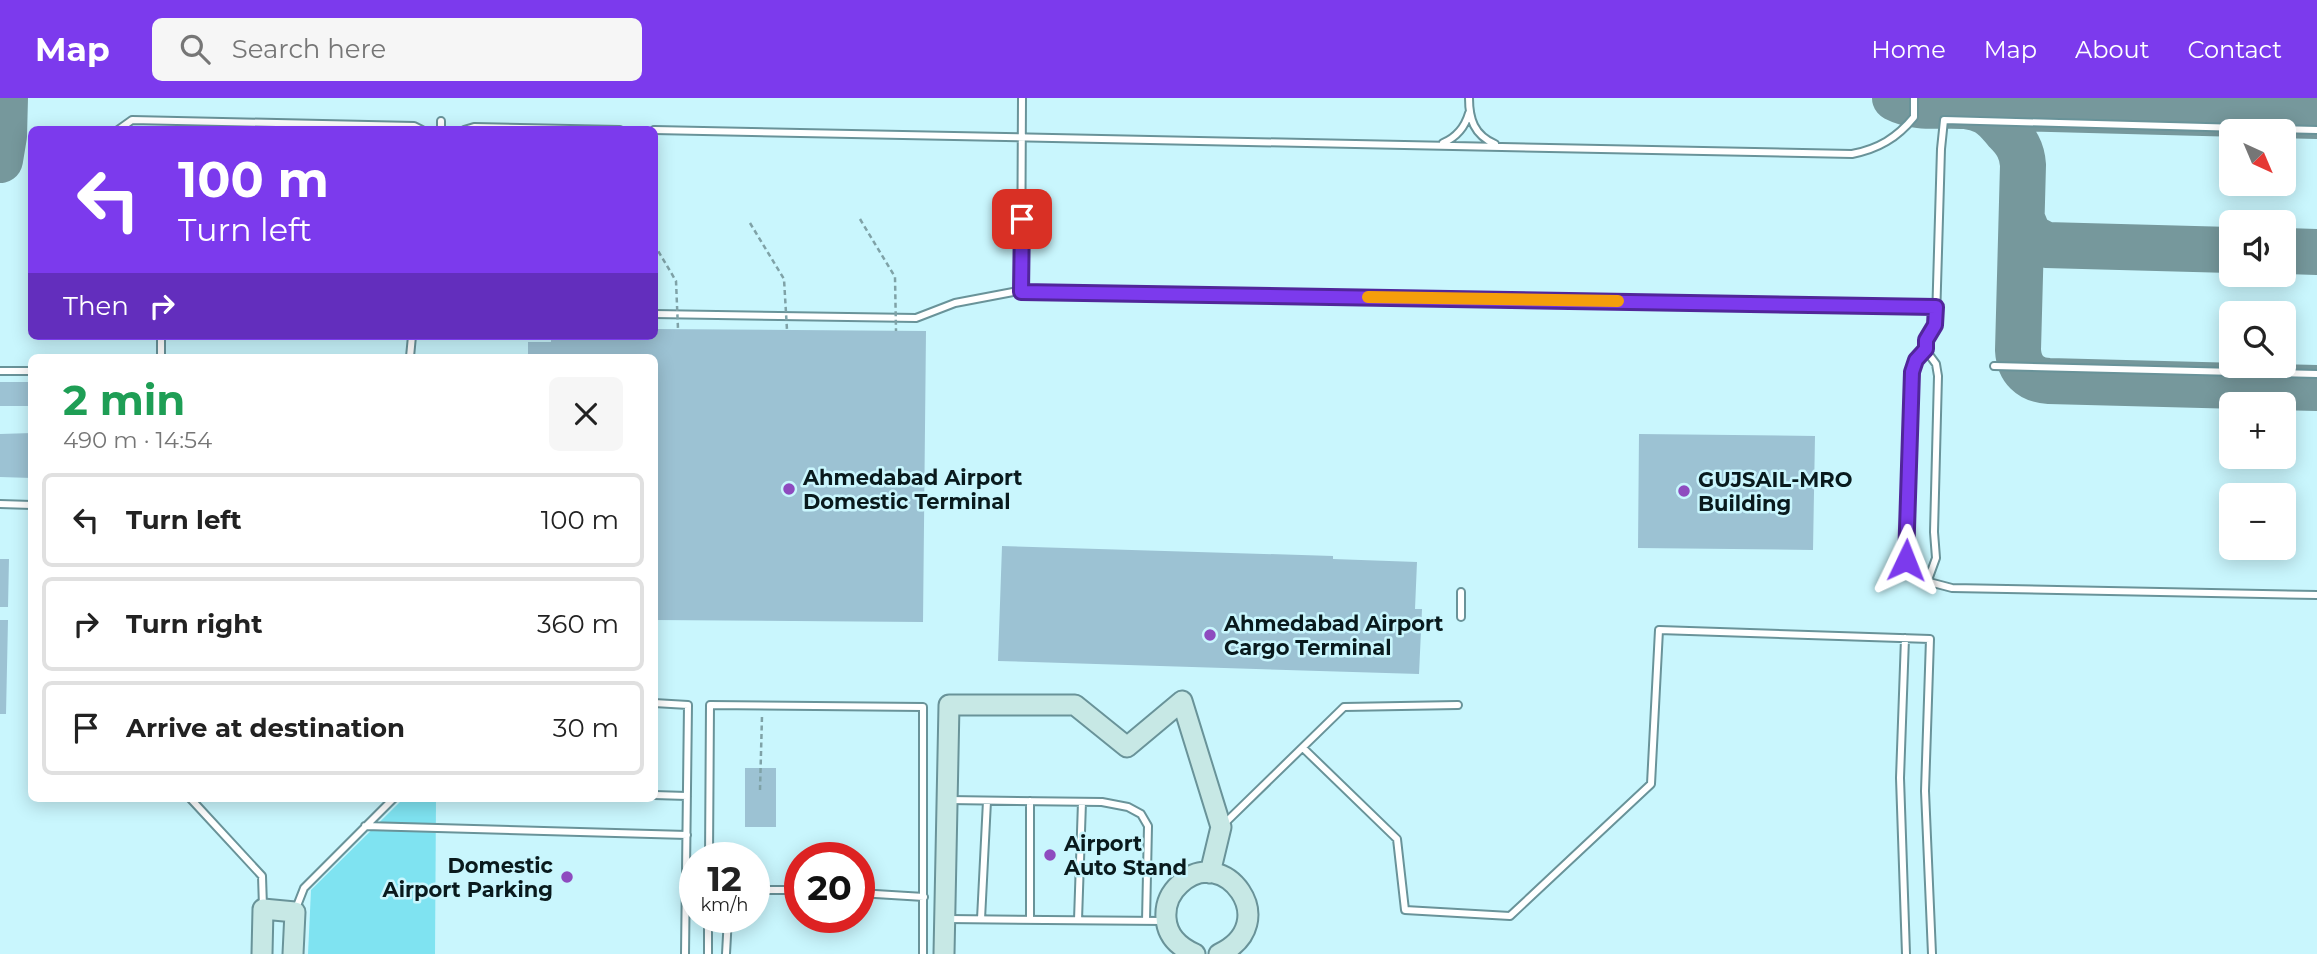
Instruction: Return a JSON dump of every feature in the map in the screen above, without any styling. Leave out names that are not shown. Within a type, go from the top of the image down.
[{"type":"street","points":[[944,954],[949,705],[1075,705],[1127,747],[1182,701],[1221,827],[1210,873]]},
{"type":"street","points":[[1195,954],[1174,940],[1166,921],[1167,901],[1174,889],[1184,880],[1196,874],[1210,873],[1233,882],[1242,891],[1249,916],[1240,940],[1219,954]]},
{"type":"street","points":[[262,954],[263,909],[295,912],[293,954]]},
{"type":"lane","points":[[1021,292],[1022,98]]},
{"type":"lane","points":[[1469,98],[1471,121],[1478,133],[1500,146]]},
{"type":"lane","points":[[658,130],[1852,154],[1876,148],[1897,135],[1914,117],[1914,98]]},
{"type":"lane","points":[[1430,145],[1442,143],[1458,133],[1469,111]]},
{"type":"lane","points":[[1928,580],[1936,558],[1934,532],[1938,376],[1934,359],[1926,349],[1926,340],[1935,325],[1944,120],[2317,130]]},
{"type":"lane","points":[[124,126],[132,121],[414,126]]},
{"type":"lane","points":[[441,121],[441,126]]},
{"type":"lane","points":[[658,314],[916,318],[955,303],[1021,292],[1936,307]]},
{"type":"lane","points":[[1926,349],[1916,360],[1912,372],[1906,560],[1910,575],[1952,588],[2317,596]]},
{"type":"lane","points":[[1994,366],[2317,374]]},
{"type":"lane","points":[[0,371],[28,370]]},
{"type":"lane","points":[[0,504],[28,505]]},
{"type":"lane","points":[[1461,592],[1461,617]]},
{"type":"lane","points":[[1303,747],[1397,839],[1405,909],[1510,916],[1651,784],[1659,629],[1930,639],[1926,791],[1932,954]]},
{"type":"lane","points":[[1905,638],[1900,778],[1906,954]]},
{"type":"lane","points":[[658,703],[688,705],[685,954]]},
{"type":"lane","points":[[709,842],[710,705],[923,707],[923,954]]},
{"type":"lane","points":[[1221,827],[1344,707],[1458,705]]},
{"type":"lane","points":[[658,796],[687,796]]},
{"type":"lane","points":[[947,800],[1082,802],[1128,807],[1141,814],[1148,826],[1146,921]]},
{"type":"lane","points":[[981,919],[987,801]]},
{"type":"lane","points":[[1030,801],[1030,920]]},
{"type":"lane","points":[[195,802],[262,876],[263,909]]},
{"type":"lane","points":[[295,912],[304,888],[390,802]]},
{"type":"lane","points":[[1078,920],[1082,802]]},
{"type":"lane","points":[[365,826],[687,835]]},
{"type":"lane","points":[[875,894],[924,897]]},
{"type":"lane","points":[[944,919],[1166,921]]},
{"type":"lane","points":[[708,933],[708,954]]},
{"type":"lane","points":[[726,954],[727,933]]},
{"type":"path","points":[[860,219],[895,277],[896,331]]},
{"type":"path","points":[[750,223],[784,279],[787,330]]},
{"type":"path","points":[[658,251],[676,281],[678,329]]},
{"type":"path","points":[[760,790],[763,705]]},
{"type":"shaded area","points":[[400,802],[436,802],[435,954],[308,954],[311,890]]},
{"type":"building","name":"Ahmedabad Airport Domestic Terminal","points":[[658,329],[926,331],[923,622],[658,620],[658,354],[528,354],[528,342],[658,340]]},
{"type":"building","points":[[0,382],[28,382],[28,406],[0,406]]},
{"type":"building","points":[[28,433],[28,478],[0,477],[0,434]]},
{"type":"building","points":[[1639,434],[1815,436],[1813,550],[1638,548]]},
{"type":"building","name":"Ahmedabad Airport Cargo Terminal","points":[[1002,546],[1333,556],[1333,559],[1417,562],[1415,609],[1422,609],[1419,674],[998,661]]},
{"type":"building","points":[[0,559],[9,559],[8,607],[0,607]]},
{"type":"building","points":[[0,620],[8,620],[6,714],[0,714]]},
{"type":"building","points":[[745,768],[776,768],[776,827],[745,827]]},
{"type":"taxiway","points":[[0,160],[5,98]]},
{"type":"taxiway","points":[[1895,98],[1919,105],[1976,108],[1995,118],[2018,146],[2023,165],[2018,350],[2023,368],[2031,376],[2049,381],[2317,388]]},
{"type":"taxiway","points":[[1972,107],[2317,116]]},
{"type":"taxiway","points":[[2022,219],[2029,236],[2046,245],[2219,250]]},
{"type":"taxiway","points":[[2296,251],[2317,252]]},
{"type":"slow traffic","points":[[1368,297],[1618,301]]},
{"type":"place","name":"Ahmedabad Airport Domestic Terminal","points":[[789,489]]},
{"type":"place","name":"GUJSAIL-MRO Building","points":[[1684,491]]},
{"type":"place","name":"Ahmedabad Airport Cargo Terminal","points":[[1210,635]]},
{"type":"place","name":"Airport Auto Stand","points":[[1050,855]]},
{"type":"place","name":"Domestic Airport Parking","points":[[567,877]]},
{"type":"route","points":[[1022,219],[1021,292],[1936,307],[1935,325],[1926,340],[1926,349],[1916,360],[1912,372],[1906,560]]}]
